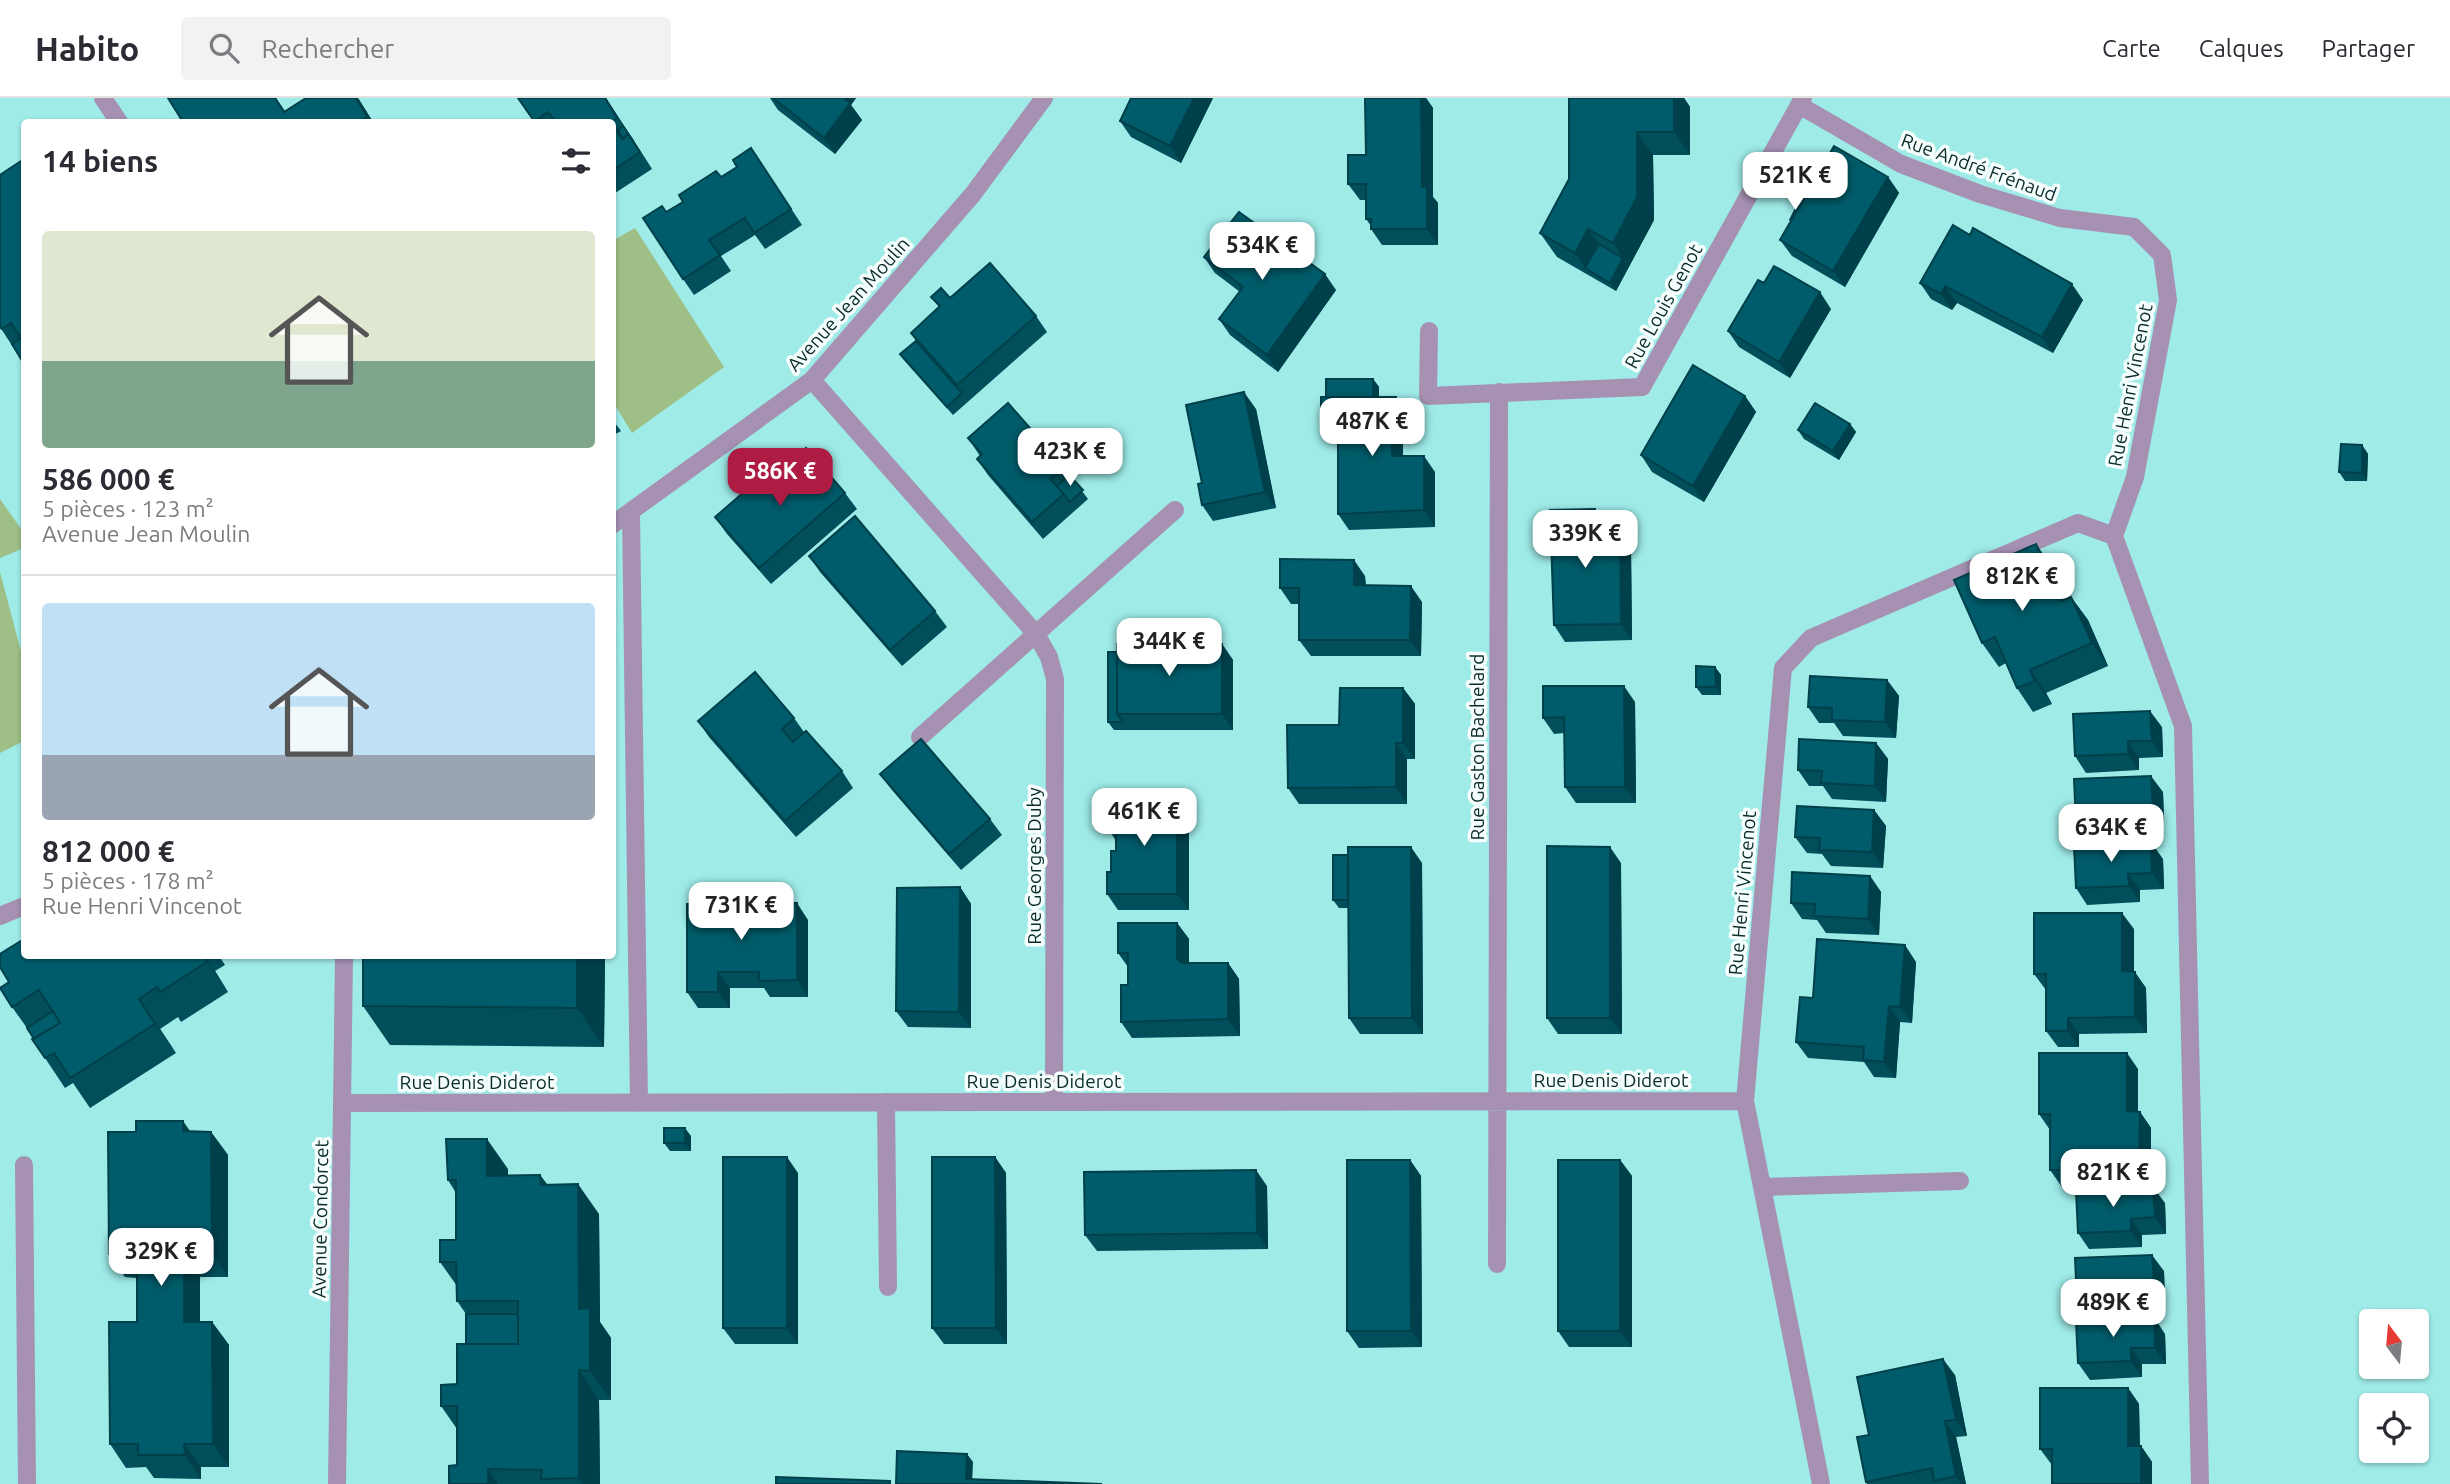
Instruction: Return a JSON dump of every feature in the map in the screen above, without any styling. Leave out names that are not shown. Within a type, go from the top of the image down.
[{"type":"street","points":[[103,98],[116,119]]},
{"type":"street","name":"Avenue Jean Moulin","points":[[616,522],[812,380],[973,194],[1044,98]]},
{"type":"street","name":"Rue André Frénaud","points":[[1801,102],[1901,164],[1980,194],[2060,218],[2134,228],[2153,243]]},
{"type":"street","name":"Rue Louis Genot","points":[[1499,393],[1642,387],[1801,102]]},
{"type":"street","name":"Rue Henri Vincenot","points":[[1821,1484],[1745,1101],[1783,668],[1811,638],[2078,523],[2114,536],[2135,477],[2168,299],[2162,255],[2153,243]]},
{"type":"street","points":[[1429,331],[1429,396],[1499,393]]},
{"type":"street","name":"Rue Georges Duby","points":[[812,380],[1036,634],[1049,657],[1055,679],[1054,1102]]},
{"type":"street","name":"Rue Gaston Bachelard","points":[[1497,1264],[1499,393]]},
{"type":"street","points":[[920,737],[1175,510]]},
{"type":"street","points":[[631,513],[639,1103]]},
{"type":"street","points":[[2114,536],[2183,726],[2200,1484]]},
{"type":"street","points":[[0,916],[21,907]]},
{"type":"street","name":"Avenue Condorcet","points":[[337,1484],[344,959]]},
{"type":"street","name":"Rue Denis Diderot","points":[[344,1103],[1745,1101]]},
{"type":"street","points":[[886,1102],[888,1287]]},
{"type":"street","points":[[24,1166],[27,1484]]},
{"type":"street","points":[[1762,1187],[1960,1181]]},
{"type":"green space","points":[[635,228],[724,367],[632,433],[616,407],[616,239]]},
{"type":"green space","points":[[0,499],[21,529],[21,549],[0,558]]},
{"type":"green space","points":[[0,572],[21,652],[21,742],[0,753]]},
{"type":"building","points":[[168,98],[275,98],[284,112],[306,98],[356,98],[367,117],[363,119],[181,119]]},
{"type":"building","points":[[518,98],[605,98],[617,118],[554,119],[548,112],[533,119]]},
{"type":"building","points":[[773,98],[843,98],[850,103],[824,138]]},
{"type":"building","points":[[1131,98],[1194,98],[1170,146],[1120,121]]},
{"type":"building","points":[[1365,98],[1421,98],[1422,187],[1427,187],[1427,229],[1371,229],[1371,219],[1366,219],[1366,184],[1348,184],[1348,155],[1366,155]]},
{"type":"building","points":[[1569,98],[1674,98],[1674,132],[1637,132],[1637,197],[1613,243],[1588,229],[1575,253],[1540,233],[1569,179]]},
{"type":"building","points":[[623,126],[634,142],[628,134],[623,139],[618,130]]},
{"type":"building","points":[[616,129],[622,139],[628,134],[640,152],[616,168]]},
{"type":"building","points":[[1834,146],[1888,177],[1833,271],[1780,240]]},
{"type":"building","points":[[751,148],[791,209],[754,233],[745,218],[709,240],[720,255],[683,279],[643,218],[662,206],[666,212],[683,202],[679,195],[716,171],[721,177],[737,167],[733,160]]},
{"type":"building","points":[[21,161],[21,338],[11,323],[2,329],[0,327],[0,175]]},
{"type":"building","points":[[1798,204],[1800,205],[1791,221],[1790,220]]},
{"type":"building","points":[[1239,212],[1325,274],[1267,355],[1219,319],[1243,287],[1204,257]]},
{"type":"building","points":[[1953,225],[1970,235],[1973,228],[2072,284],[2042,337],[1945,286],[1941,294],[1920,283]]},
{"type":"building","points":[[1599,244],[1623,258],[1610,283],[1585,268]]},
{"type":"building","points":[[990,263],[1036,316],[957,385],[911,333],[940,306],[931,297],[941,288],[950,298]]},
{"type":"building","points":[[1774,266],[1820,292],[1779,362],[1728,331],[1758,280],[1764,283]]},
{"type":"building","points":[[21,338],[21,359],[12,344]]},
{"type":"building","points":[[916,341],[962,393],[947,407],[900,354]]},
{"type":"building","points":[[1693,365],[1745,396],[1693,486],[1641,455]]},
{"type":"building","points":[[1326,379],[1373,379],[1373,397],[1326,397]]},
{"type":"building","points":[[1244,392],[1265,492],[1202,505],[1198,484],[1202,483],[1186,405]]},
{"type":"building","points":[[1321,397],[1396,397],[1392,456],[1424,456],[1424,510],[1338,514],[1338,426],[1321,426]]},
{"type":"building","points":[[1008,403],[1064,467],[1050,479],[1064,494],[1032,522],[977,459],[982,454],[968,438]]},
{"type":"building","points":[[1815,403],[1850,424],[1833,451],[1798,430]]},
{"type":"building","points":[[2341,444],[2362,445],[2362,473],[2339,472]]},
{"type":"building","points":[[806,448],[845,493],[759,568],[715,517],[758,480],[763,486]]},
{"type":"building","points":[[1069,475],[1083,490],[1070,502],[1057,486]]},
{"type":"building","points":[[1595,509],[1595,532],[1620,531],[1621,624],[1554,625],[1550,510]]},
{"type":"building","points":[[855,516],[935,611],[890,650],[809,556]]},
{"type":"building","points":[[2036,544],[2061,601],[2071,597],[2092,643],[2030,670],[2035,681],[2017,688],[1995,637],[1982,643],[1954,580]]},
{"type":"building","points":[[1280,559],[1354,560],[1354,585],[1411,586],[1410,640],[1299,640],[1299,588],[1280,588]]},
{"type":"building","points":[[1156,633],[1169,634],[1169,644],[1222,644],[1222,714],[1117,714],[1117,644],[1156,644]]},
{"type":"building","points":[[1108,652],[1117,652],[1117,714],[1123,722],[1108,722]]},
{"type":"building","points":[[1696,666],[1715,667],[1716,687],[1696,687]]},
{"type":"building","points":[[755,672],[794,718],[782,729],[793,742],[806,731],[842,771],[785,821],[698,721]]},
{"type":"building","points":[[1810,676],[1887,680],[1885,722],[1832,720],[1832,708],[1808,707]]},
{"type":"building","points":[[1543,686],[1624,686],[1625,787],[1565,787],[1564,717],[1543,718]]},
{"type":"building","points":[[1340,688],[1403,688],[1403,743],[1396,743],[1396,787],[1288,788],[1287,725],[1339,725]]},
{"type":"building","points":[[2150,711],[2152,741],[2128,741],[2128,754],[2075,756],[2073,714]]},
{"type":"building","points":[[921,739],[990,819],[949,854],[880,774]]},
{"type":"building","points":[[1799,739],[1876,743],[1875,786],[1821,783],[1822,771],[1798,770]]},
{"type":"building","points":[[2151,776],[2153,806],[2129,808],[2129,820],[2076,822],[2074,779]]},
{"type":"building","points":[[1111,800],[1177,801],[1177,894],[1107,894],[1111,851],[1116,851],[1116,833],[1111,833]]},
{"type":"building","points":[[1797,806],[1874,810],[1872,852],[1819,850],[1820,838],[1795,837]]},
{"type":"building","points":[[2151,842],[2152,873],[2128,874],[2129,886],[2076,888],[2074,846]]},
{"type":"building","points":[[1547,846],[1610,847],[1610,1018],[1547,1018]]},
{"type":"building","points":[[1348,847],[1411,847],[1412,1018],[1349,1018]]},
{"type":"building","points":[[1333,855],[1348,855],[1348,900],[1333,900]]},
{"type":"building","points":[[1792,872],[1870,876],[1868,919],[1814,916],[1815,904],[1791,903]]},
{"type":"building","points":[[960,887],[959,1012],[896,1011],[897,888]]},
{"type":"building","points":[[797,903],[797,980],[759,981],[759,972],[718,972],[718,992],[687,992],[687,904]]},
{"type":"building","points":[[2034,913],[2122,913],[2122,971],[2135,972],[2135,1017],[2068,1018],[2068,1031],[2046,1031],[2046,974],[2034,974]]},
{"type":"building","points":[[1118,923],[1177,923],[1177,959],[1182,963],[1228,963],[1228,1019],[1121,1022],[1121,985],[1128,985],[1128,953],[1118,953]]},
{"type":"building","points":[[1817,939],[1905,945],[1900,1007],[1889,1006],[1884,1062],[1863,1060],[1864,1047],[1796,1042],[1800,997],[1813,998]]},
{"type":"building","points":[[21,941],[21,959],[205,959],[207,962],[160,992],[157,987],[139,999],[155,1024],[70,1078],[54,1053],[45,1058],[32,1039],[60,1023],[39,990],[12,1007],[0,988],[9,982],[0,967],[0,954]]},
{"type":"building","points":[[363,959],[577,959],[577,1008],[363,1006]]},
{"type":"building","points":[[53,1011],[60,1023],[34,1039],[27,1028]]},
{"type":"building","points":[[2039,1053],[2127,1053],[2127,1111],[2140,1112],[2139,1157],[2072,1158],[2072,1170],[2050,1170],[2050,1114],[2039,1114]]},
{"type":"building","points":[[136,1121],[183,1121],[183,1131],[211,1132],[212,1254],[184,1254],[184,1322],[212,1322],[213,1444],[184,1444],[185,1455],[138,1455],[138,1444],[110,1444],[109,1322],[137,1322],[137,1254],[109,1254],[108,1132],[136,1132]]},
{"type":"building","points":[[664,1128],[685,1128],[685,1143],[664,1143]]},
{"type":"building","points":[[446,1139],[487,1139],[487,1176],[540,1175],[541,1185],[578,1184],[579,1309],[590,1308],[590,1371],[579,1370],[579,1478],[541,1479],[542,1470],[488,1469],[488,1484],[449,1484],[449,1466],[457,1465],[457,1406],[441,1406],[441,1385],[457,1384],[457,1344],[518,1344],[518,1301],[457,1301],[456,1262],[440,1262],[440,1240],[456,1240],[456,1180],[448,1180]]},
{"type":"building","points":[[723,1157],[787,1157],[787,1328],[723,1328]]},
{"type":"building","points":[[932,1157],[995,1157],[996,1328],[932,1328]]},
{"type":"building","points":[[1347,1160],[1410,1160],[1411,1331],[1347,1331]]},
{"type":"building","points":[[1558,1160],[1620,1160],[1620,1331],[1558,1331]]},
{"type":"building","points":[[1256,1170],[1257,1233],[1085,1235],[1084,1172]]},
{"type":"building","points":[[2153,1187],[2155,1217],[2131,1219],[2131,1231],[2078,1233],[2076,1191]]},
{"type":"building","points":[[2152,1255],[2154,1285],[2130,1286],[2130,1298],[2077,1300],[2075,1258]]},
{"type":"building","points":[[466,1314],[518,1314],[518,1344],[466,1344]]},
{"type":"building","points":[[2154,1317],[2155,1348],[2131,1348],[2131,1361],[2078,1363],[2076,1321]]},
{"type":"building","points":[[1943,1359],[1956,1420],[1945,1421],[1956,1476],[1934,1481],[1932,1468],[1866,1482],[1857,1437],[1869,1435],[1857,1377]]},
{"type":"building","points":[[2040,1388],[2128,1388],[2128,1446],[2141,1446],[2141,1484],[2052,1484],[2052,1449],[2040,1449]]},
{"type":"building","points":[[897,1451],[967,1454],[966,1479],[1102,1484],[896,1484]]},
{"type":"building","points":[[776,1477],[890,1481],[890,1484],[776,1484]]}]
